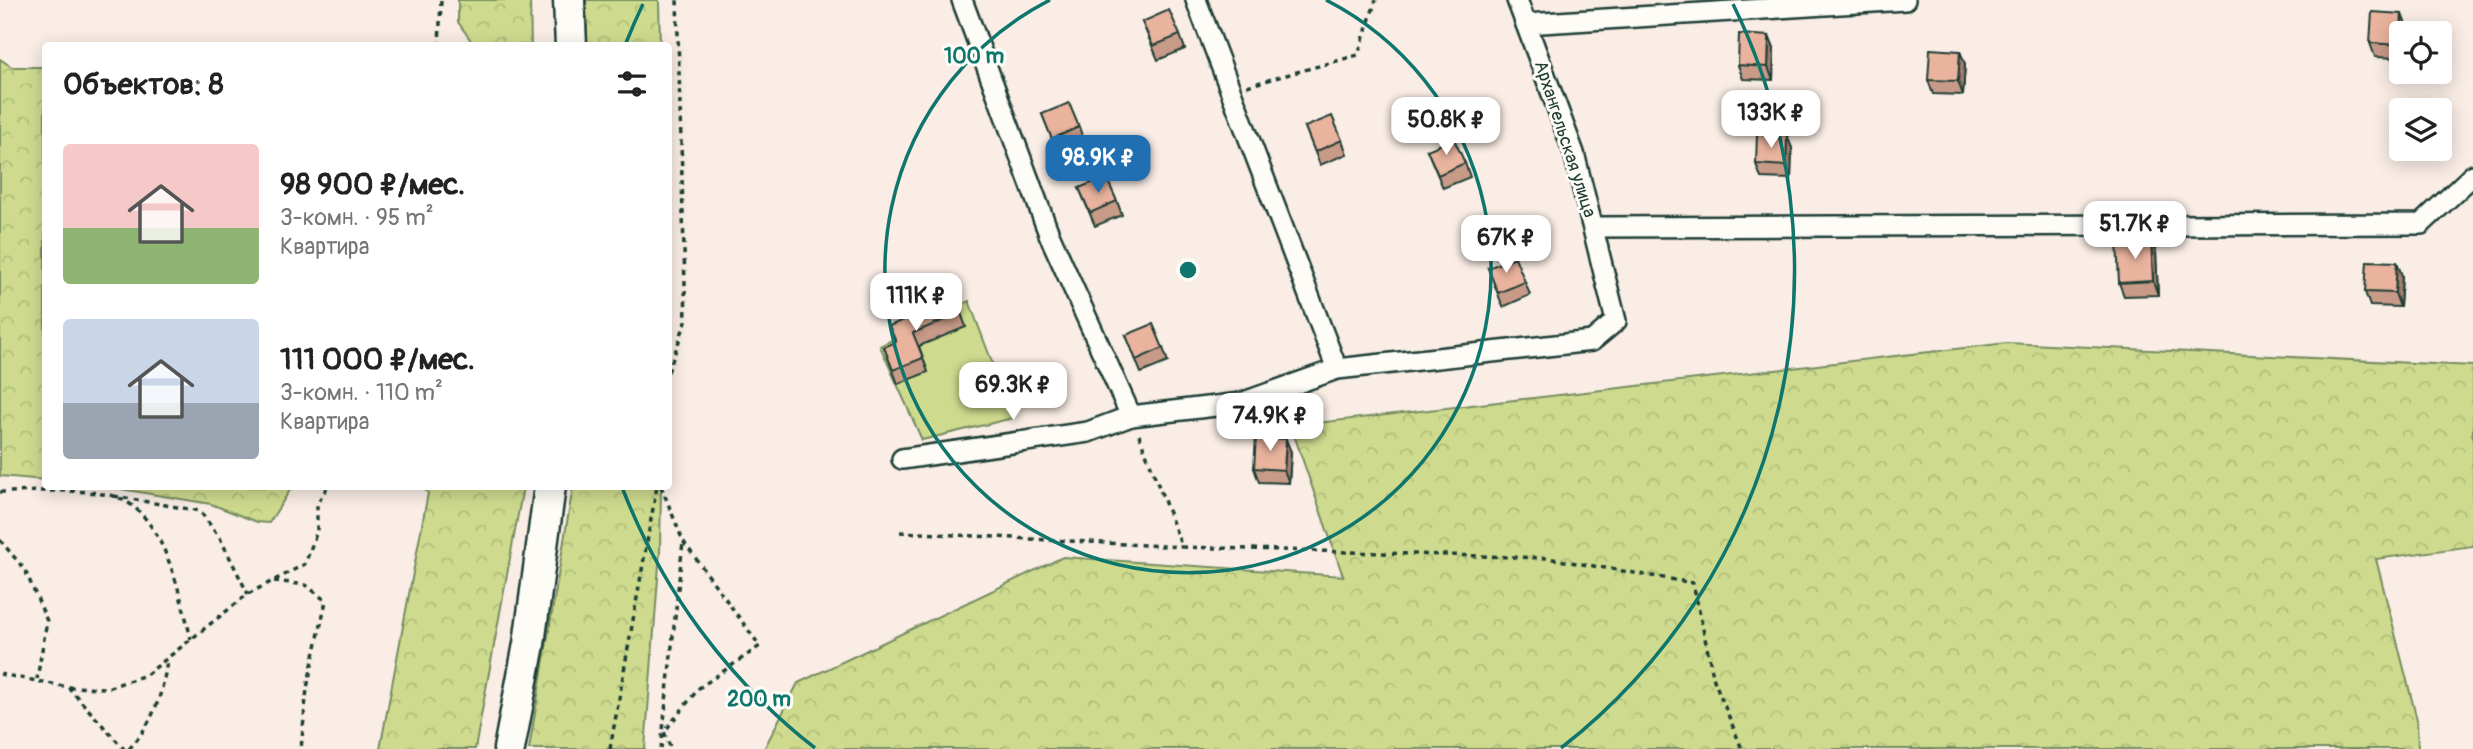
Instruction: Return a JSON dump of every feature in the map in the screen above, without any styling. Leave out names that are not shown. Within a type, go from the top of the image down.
[{"type":"main road","points":[[569,0],[571,42]]},
{"type":"main road","points":[[509,749],[529,644],[549,490]]},
{"type":"street","points":[[962,0],[1049,234],[1131,416]]},
{"type":"street","points":[[902,459],[1088,432],[1131,416],[1241,403],[1337,369],[1196,0]]},
{"type":"street","name":"Архангельская улица","points":[[1337,369],[1592,341],[1616,321],[1573,153],[1517,0]]},
{"type":"street","points":[[1526,24],[1905,0]]},
{"type":"street","points":[[1594,227],[2421,224],[2473,175]]},
{"type":"path","points":[[439,42],[441,0]]},
{"type":"path","points":[[672,361],[687,321],[677,0]]},
{"type":"path","points":[[1230,91],[1358,55],[1376,0]]},
{"type":"path","points":[[1131,416],[1182,547]]},
{"type":"path","points":[[0,674],[68,687],[107,688],[146,676],[248,594],[305,564],[317,531],[317,504],[326,490]]},
{"type":"path","points":[[610,749],[658,490]]},
{"type":"path","points":[[661,490],[683,541],[760,646],[699,688],[664,732]]},
{"type":"path","points":[[0,492],[111,495],[200,511],[221,540],[248,594]]},
{"type":"path","points":[[111,495],[139,510],[159,538],[191,639]]},
{"type":"path","points":[[900,532],[1182,547],[1547,558],[1693,583],[1714,680],[1742,749]]},
{"type":"path","points":[[0,540],[25,570],[47,621],[37,679]]},
{"type":"path","points":[[661,749],[683,541]]},
{"type":"path","points":[[273,581],[306,586],[326,601],[307,688],[301,749]]},
{"type":"path","points":[[129,749],[141,736],[164,692],[167,660]]},
{"type":"path","points":[[68,687],[124,749]]},
{"type":"path","points":[[664,732],[671,749]]},
{"type":"green space","points":[[458,0],[530,0],[531,42],[472,42],[458,22]]},
{"type":"green space","points":[[586,0],[659,0],[660,42],[587,42]]},
{"type":"green space","points":[[0,59],[12,67],[42,67],[42,480],[0,476]]},
{"type":"green space","points":[[969,301],[1013,418],[922,440],[880,346]]},
{"type":"green space","points":[[2007,343],[2473,366],[2473,546],[2376,559],[2417,720],[2418,749],[764,749],[798,683],[1063,557],[1343,576],[1291,426]]},
{"type":"green space","points":[[127,490],[290,490],[269,523],[257,522],[211,504]]},
{"type":"green space","points":[[425,490],[522,490],[475,749],[380,749],[428,493]]},
{"type":"green space","points":[[572,490],[661,490],[660,552],[645,749],[529,749]]},
{"type":"building","points":[[1169,10],[1180,35],[1153,46],[1142,22]]},
{"type":"building","points":[[2372,12],[2402,14],[2402,21],[2389,21],[2389,44],[2370,43]]},
{"type":"building","points":[[1739,34],[1769,36],[1768,67],[1738,65]]},
{"type":"building","points":[[1930,49],[1960,51],[1958,81],[1928,80]]},
{"type":"building","points":[[1069,103],[1079,127],[1052,139],[1042,114]]},
{"type":"building","points":[[1332,116],[1342,140],[1315,152],[1305,127]]},
{"type":"building","points":[[1757,133],[1787,135],[1786,166],[1756,164]]},
{"type":"building","points":[[1454,139],[1465,163],[1438,175],[1427,150]]},
{"type":"building","points":[[1106,177],[1117,201],[1090,213],[1079,188]]},
{"type":"building","points":[[2151,239],[2153,281],[2119,283],[2117,240]]},
{"type":"building","points":[[1515,257],[1525,282],[1498,293],[1488,268]]},
{"type":"building","points":[[2367,261],[2397,262],[2395,293],[2365,292]]},
{"type":"building","points":[[955,298],[961,313],[913,333],[923,358],[893,370],[884,347],[896,342],[889,326]]},
{"type":"building","points":[[1153,324],[1163,348],[1136,360],[1126,335]]},
{"type":"building","points":[[1256,437],[1286,439],[1284,470],[1254,468]]}]
